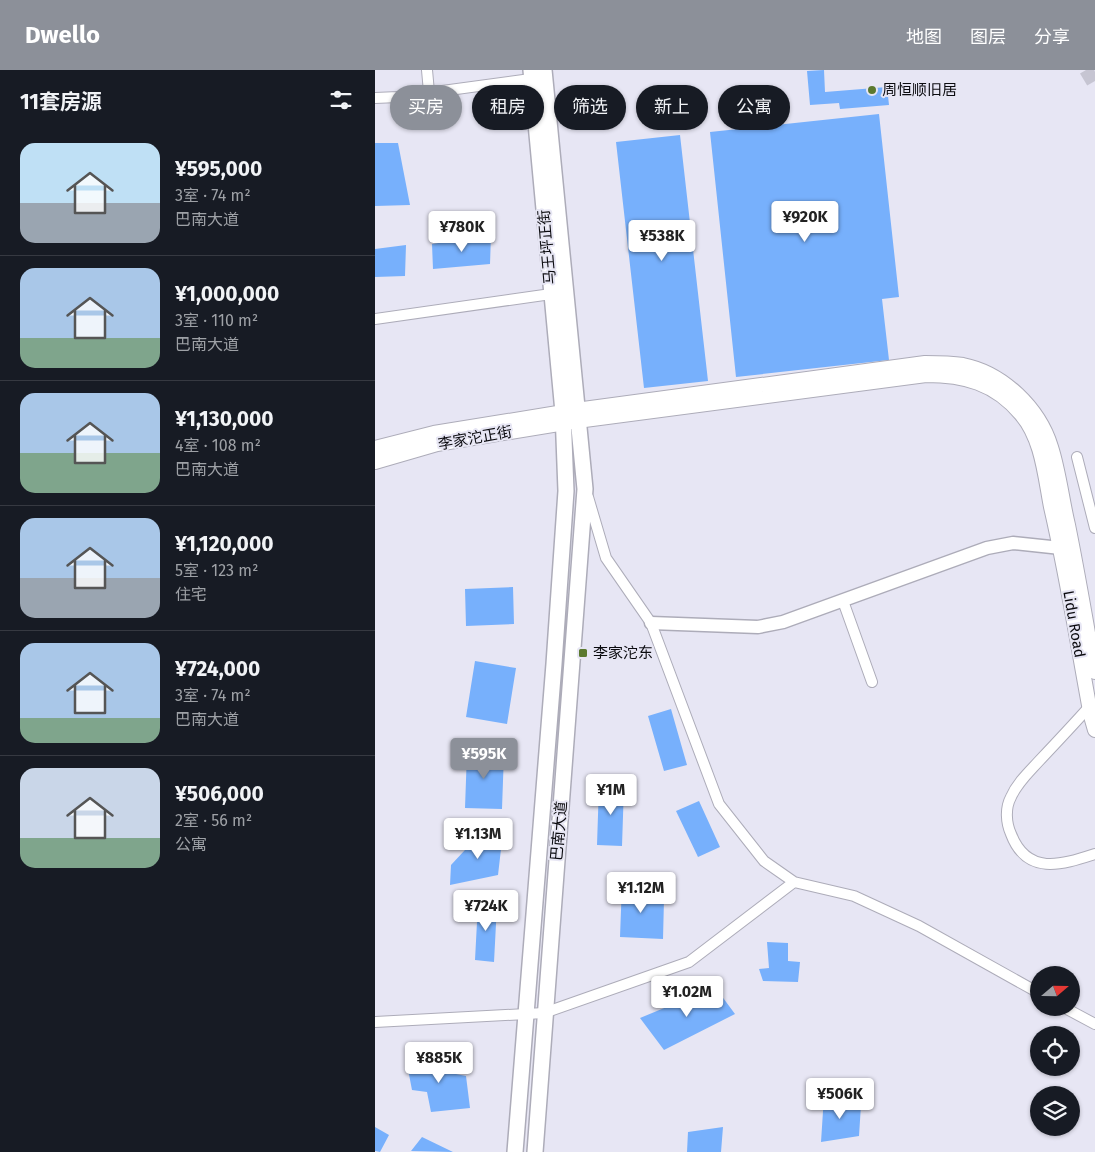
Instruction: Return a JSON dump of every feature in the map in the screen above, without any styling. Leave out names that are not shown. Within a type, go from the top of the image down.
[{"type":"main road","name":"马王坪正街","points":[[538,74],[551,294],[570,416]]},
{"type":"main road","name":"马王坪正街","points":[[538,74],[570,416]]},
{"type":"main road","points":[[570,416],[925,363],[946,363],[964,366],[982,371],[1015,392],[1031,408],[1042,424],[1052,447],[1066,549]]},
{"type":"main road","name":"李家沱正街","points":[[375,448],[435,433],[570,416]]},
{"type":"main road","name":"李家沱正街","points":[[375,462],[437,444],[570,416]]},
{"type":"main road","name":"巴南大道","points":[[535,1152],[585,489],[570,416]]},
{"type":"main road","name":"巴南大道","points":[[515,1152],[554,664],[570,416]]},
{"type":"main road","name":"Lidu Road","points":[[1066,549],[1091,635],[1095,672]]},
{"type":"main road","name":"Lidu Road","points":[[1066,549],[1089,707],[1095,730]]},
{"type":"street","points":[[427,70],[428,85]]},
{"type":"street","points":[[462,87],[538,74]]},
{"type":"street","points":[[375,98],[390,97]]},
{"type":"street","points":[[375,319],[551,294]]},
{"type":"street","points":[[1077,457],[1095,528]]},
{"type":"street","points":[[585,489],[606,558],[651,623],[719,804],[764,862],[794,882],[854,896],[919,926],[1030,988]]},
{"type":"street","points":[[651,623],[758,627],[783,622],[987,548],[1013,543],[1066,549]]},
{"type":"street","points":[[843,601],[872,682]]},
{"type":"street","points":[[1089,707],[1019,782],[1010,798],[1006,812],[1009,831],[1016,847],[1026,859],[1039,863],[1056,864],[1095,854]]},
{"type":"street","points":[[375,1022],[544,1013],[689,962],[794,882]]},
{"type":"street","points":[[1080,1016],[1095,1024]]},
{"type":"building","name":"周恒顺旧居","points":[[824,70],[825,92],[887,87],[889,105],[840,109],[839,103],[810,105],[807,71]]},
{"type":"building","points":[[879,114],[899,297],[882,299],[889,360],[736,377],[710,132],[729,130],[790,130],[790,123]]},
{"type":"building","points":[[680,135],[708,381],[644,388],[616,142]]},
{"type":"building","points":[[375,143],[398,143],[410,205],[375,206]]},
{"type":"building","points":[[491,235],[490,264],[433,269],[432,244]]},
{"type":"building","points":[[406,245],[405,276],[375,277],[375,249]]},
{"type":"building","points":[[513,587],[514,624],[466,626],[465,589]]},
{"type":"building","points":[[475,661],[516,668],[507,724],[466,717]]},
{"type":"building","points":[[671,709],[687,765],[664,771],[648,716]]},
{"type":"building","points":[[467,752],[504,753],[502,809],[465,808]]},
{"type":"building","points":[[599,785],[624,786],[622,846],[597,845]]},
{"type":"building","points":[[699,801],[720,847],[698,857],[676,811]]},
{"type":"building","points":[[503,832],[498,875],[450,885],[451,865],[478,836]]},
{"type":"building","points":[[622,883],[640,883],[639,898],[664,899],[663,939],[620,937]]},
{"type":"building","points":[[478,903],[497,905],[494,962],[475,960]]},
{"type":"building","points":[[767,942],[788,943],[788,961],[800,962],[798,982],[763,981],[759,969],[769,968]]},
{"type":"building","points":[[715,987],[735,1014],[664,1050],[640,1018]]},
{"type":"building","points":[[448,1058],[446,1072],[466,1076],[470,1108],[431,1112],[427,1092],[412,1090],[406,1059]]},
{"type":"building","points":[[824,1096],[861,1105],[859,1136],[821,1142]]},
{"type":"building","points":[[375,1127],[389,1135],[380,1152],[375,1151]]},
{"type":"building","points":[[723,1127],[721,1152],[687,1152],[688,1132]]},
{"type":"building","points":[[422,1137],[453,1152],[411,1151]]},
{"type":"tunnel","points":[[1086,70],[1095,85]]},
{"type":"place","name":"周恒顺旧居","points":[[872,90]]},
{"type":"place","name":"李家沱东","points":[[583,653]]}]
